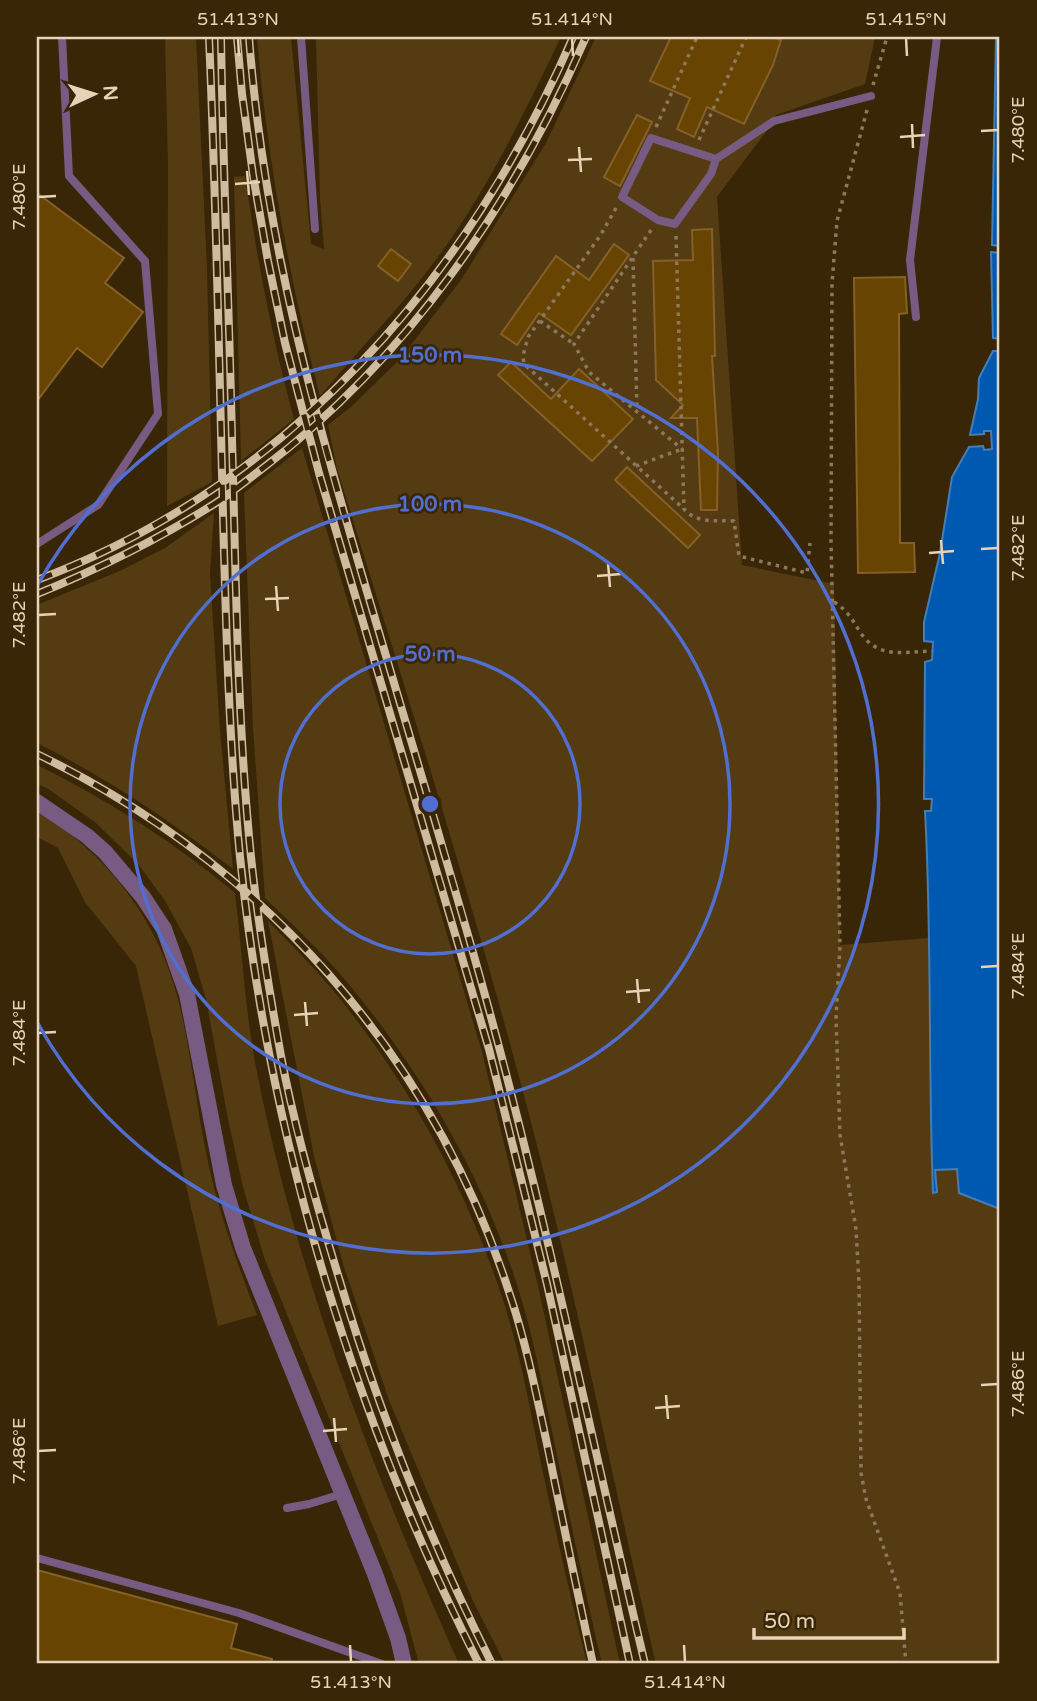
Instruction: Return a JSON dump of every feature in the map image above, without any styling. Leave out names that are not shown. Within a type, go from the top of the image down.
[{"type":"street","points":[[37,802],[67,821],[105,852],[143,897],[163,929],[187,994],[224,1185],[236,1228],[254,1279],[375,1574],[398,1638],[404,1664]]},
{"type":"lane","points":[[37,544],[98,505],[158,414],[145,261],[69,176],[62,37]]},
{"type":"lane","points":[[301,37],[315,229]]},
{"type":"lane","points":[[916,317],[910,260],[937,37]]},
{"type":"lane","points":[[716,159],[652,138],[622,197],[658,220],[675,224],[711,174],[716,159],[774,121],[871,96]]},
{"type":"lane","points":[[287,1508],[342,1494]]},
{"type":"lane","points":[[37,1558],[239,1613],[382,1664]]},
{"type":"path","points":[[652,138],[697,37]]},
{"type":"path","points":[[694,152],[746,37]]},
{"type":"path","points":[[887,37],[837,221],[833,251],[831,541],[840,946],[836,1018],[839,1122],[856,1229],[859,1282],[861,1473],[866,1500],[900,1593],[906,1664]]},
{"type":"path","points":[[622,197],[600,236],[525,346],[524,364],[691,517],[699,520],[734,521],[739,556],[807,573],[810,543]]},
{"type":"path","points":[[574,344],[658,220]]},
{"type":"path","points":[[675,224],[684,509]]},
{"type":"path","points":[[633,256],[637,412]]},
{"type":"path","points":[[540,321],[574,344],[589,372],[682,449]]},
{"type":"path","points":[[636,466],[682,449]]},
{"type":"path","points":[[834,601],[846,609],[866,640],[877,650],[932,651]]},
{"type":"shaded area","points":[[165,37],[196,37],[207,268],[212,482],[167,506],[168,166]]},
{"type":"shaded area","points":[[257,37],[291,37],[311,244],[324,249],[316,38],[561,37],[502,154],[451,238],[405,299],[320,396],[298,307],[281,218]]},
{"type":"shaded area","points":[[596,37],[875,37],[865,84],[776,115],[717,197],[742,565],[834,584],[840,945],[929,938],[933,1193],[937,1192],[935,1170],[957,1169],[986,1203],[1000,1209],[1000,1664],[656,1664],[571,1287],[518,1074],[444,814],[337,469],[328,425],[351,407],[400,359],[461,280],[546,143]]},
{"type":"shaded area","points":[[245,176],[266,298],[294,419],[241,461],[234,177]]},
{"type":"shaded area","points":[[302,448],[482,1052],[538,1286],[620,1664],[602,1664],[529,1325],[505,1249],[469,1167],[425,1090],[374,1016],[337,971],[265,898],[253,728],[244,493]]},
{"type":"shaded area","points":[[214,513],[210,574],[220,731],[233,869],[138,801],[37,743],[37,605],[122,570],[165,548]]},
{"type":"shaded area","points":[[37,765],[140,823],[235,893],[252,1045],[292,1221],[340,1371],[397,1519],[459,1664],[419,1664],[400,1593],[265,1260],[243,1187],[206,999],[191,948],[165,901],[139,865],[96,823],[47,788],[37,784]]},
{"type":"shaded area","points":[[37,812],[86,847],[107,868],[143,916],[169,970],[183,1018],[211,1177],[235,1256],[257,1315],[218,1326],[136,966],[85,902],[58,848],[37,837]]},
{"type":"shaded area","points":[[268,921],[328,984],[363,1028],[411,1099],[470,1213],[501,1294],[514,1337],[587,1664],[505,1664],[473,1601],[389,1400],[343,1264],[314,1156]]},
{"type":"water","points":[[996,37],[1000,37],[1000,246],[992,245]]},
{"type":"water","points":[[991,252],[1000,253],[1000,339],[993,338]]},
{"type":"water","points":[[993,351],[1000,351],[1000,1209],[959,1193],[957,1169],[935,1170],[937,1192],[933,1193],[925,811],[931,811],[932,799],[924,799],[925,662],[932,660],[933,642],[924,641],[924,622],[940,553],[952,477],[969,447],[983,446],[984,450],[992,449],[991,431],[970,435],[978,399],[979,378]]},
{"type":"building","points":[[671,37],[771,37],[781,40],[773,65],[744,124],[707,107],[694,137],[677,129],[690,98],[650,81]]},
{"type":"building","points":[[637,115],[652,122],[620,186],[604,177]]},
{"type":"building","points":[[37,193],[124,258],[105,283],[143,312],[102,367],[77,348],[37,401]]},
{"type":"building","points":[[712,229],[715,356],[712,356],[718,453],[717,510],[701,510],[697,418],[671,418],[683,405],[656,380],[653,261],[693,260],[692,230]]},
{"type":"building","points":[[614,244],[629,255],[571,335],[539,313],[517,345],[501,334],[556,256],[589,280]]},
{"type":"building","points":[[391,249],[411,264],[398,281],[378,266]]},
{"type":"building","points":[[905,277],[907,313],[899,314],[900,543],[914,543],[915,572],[858,573],[854,278]]},
{"type":"building","points":[[511,362],[551,399],[579,369],[633,419],[592,461],[498,375]]},
{"type":"building","points":[[627,467],[700,535],[688,548],[615,480]]},
{"type":"building","points":[[37,1570],[237,1624],[231,1648],[272,1659],[271,1664],[37,1664]]},
{"type":"railway","points":[[209,37],[233,771],[253,961],[271,1065],[295,1169],[355,1373],[392,1473],[479,1664]]},
{"type":"railway","points":[[221,37],[240,701],[251,857],[268,982],[299,1139],[370,1375],[426,1521],[492,1664]]},
{"type":"railway","points":[[237,37],[253,175],[285,343],[319,473],[489,1049],[547,1284],[630,1664]]},
{"type":"railway","points":[[249,37],[256,112],[267,185],[295,328],[352,540],[456,895],[517,1116],[645,1664]]},
{"type":"railway","points":[[37,580],[128,540],[212,490],[289,431],[360,364],[423,290],[480,211],[530,126],[573,37]]},
{"type":"railway","points":[[37,594],[126,554],[218,502],[316,425],[365,378],[452,274],[490,217],[526,159],[586,37]]},
{"type":"railway","points":[[37,754],[119,799],[195,850],[265,909],[328,974],[385,1045],[434,1122],[476,1205],[515,1311],[535,1387],[593,1664]]}]
